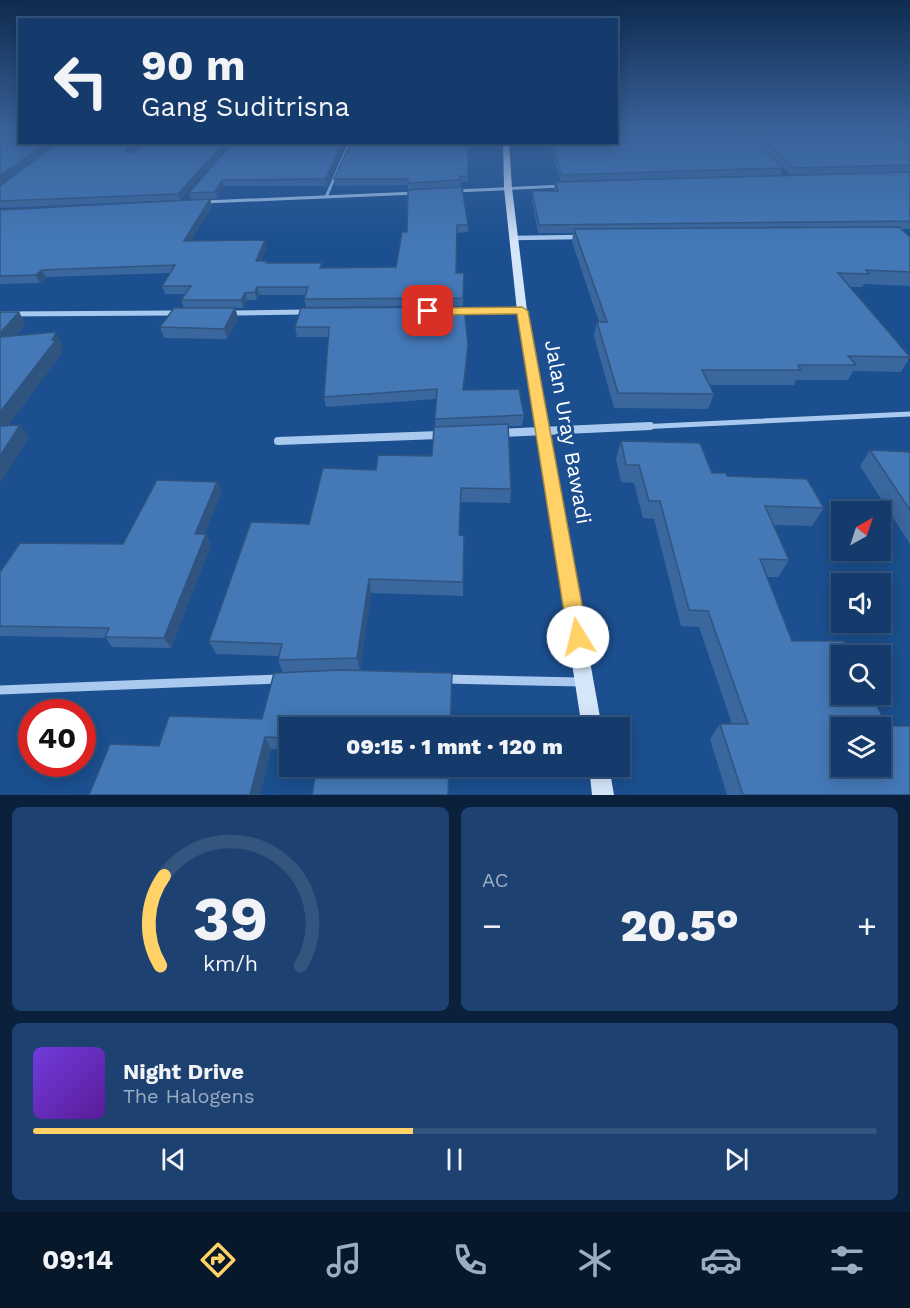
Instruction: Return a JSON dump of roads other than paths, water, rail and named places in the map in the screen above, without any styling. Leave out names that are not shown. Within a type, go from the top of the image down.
[{"type":"street","points":[[326,197],[338,169]]},
{"type":"street","name":"Jalan Uray Bawadi","points":[[507,169],[522,311],[590,717]]},
{"type":"street","points":[[451,191],[567,186]]},
{"type":"street","points":[[195,202],[417,193]]},
{"type":"street","points":[[513,238],[585,237]]},
{"type":"street","points":[[451,311],[522,311]]},
{"type":"street","points":[[226,312],[309,312]]},
{"type":"street","points":[[0,314],[178,313]]},
{"type":"street","points":[[497,433],[910,414]]},
{"type":"street","points":[[278,441],[450,435]]},
{"type":"street","points":[[0,690],[285,679]]},
{"type":"street","points":[[436,679],[585,682]]},
{"type":"street","points":[[601,777],[603,795]]}]
